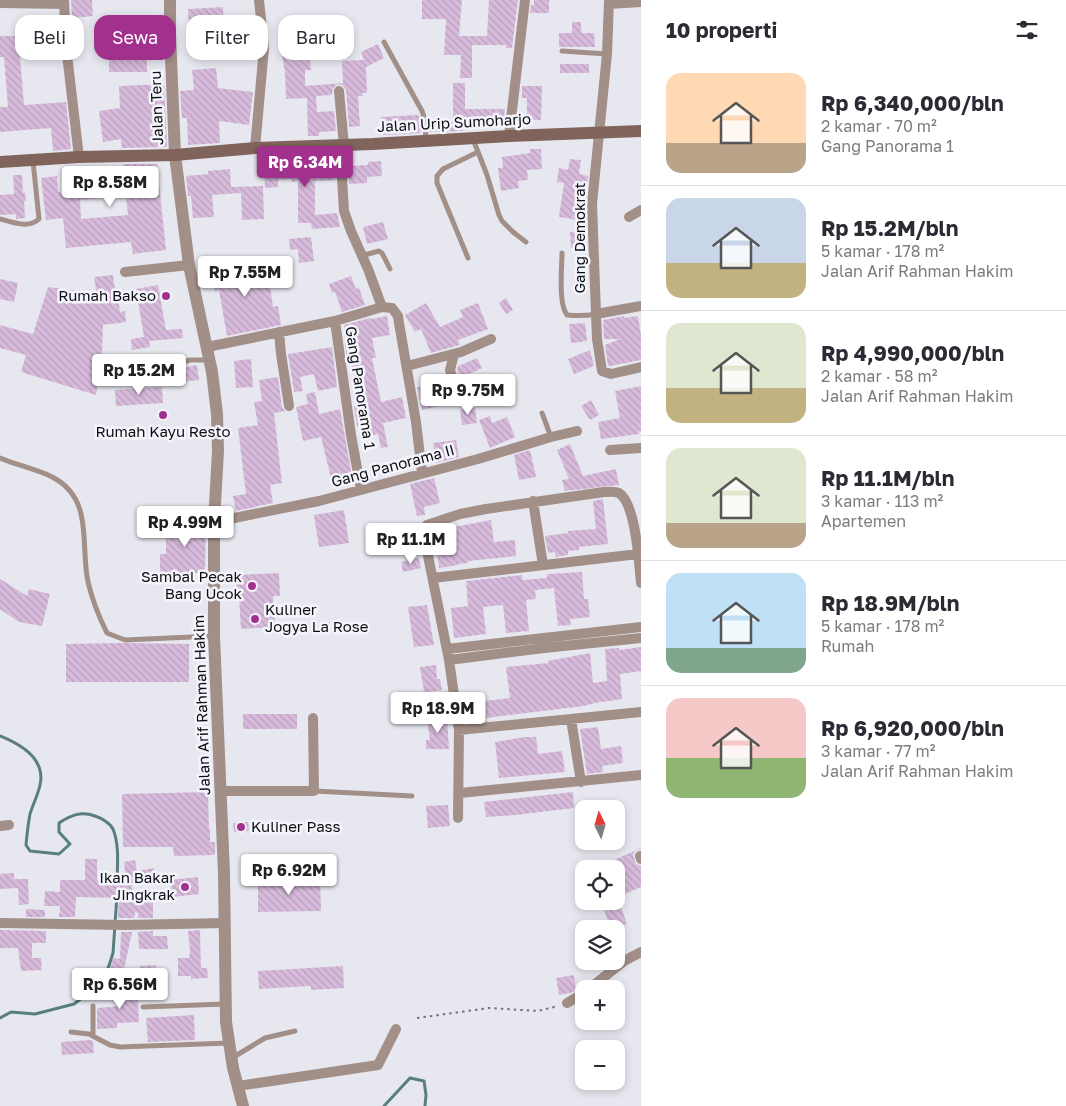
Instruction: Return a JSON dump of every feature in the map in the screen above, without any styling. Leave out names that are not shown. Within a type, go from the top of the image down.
[{"type":"main road","name":"Jalan Urip Sumoharjo","points":[[0,162],[79,157],[175,155],[255,148],[343,146],[509,136],[641,132]]},
{"type":"street","name":"Jalan Teru","points":[[170,0],[175,155]]},
{"type":"street","points":[[255,148],[263,63],[263,27],[259,0]]},
{"type":"street","points":[[509,136],[525,0]]},
{"type":"street","points":[[0,3],[64,2],[66,46],[79,157]]},
{"type":"street","points":[[609,2],[641,2]]},
{"type":"street","name":"Gang Demokrat","points":[[609,2],[600,132],[592,204],[597,339],[602,371],[611,374],[641,367]]},
{"type":"street","points":[[339,91],[343,146],[341,162],[344,211],[382,307],[392,308],[398,316],[422,473]]},
{"type":"street","name":"Jalan Arif Rahman Hakim","points":[[175,155],[189,265],[210,360],[217,414],[218,451],[214,522],[214,636],[221,791],[226,1004],[228,1043],[243,1106]]},
{"type":"street","points":[[630,217],[641,210]]},
{"type":"street","points":[[125,272],[189,265]]},
{"type":"street","points":[[596,314],[641,306]]},
{"type":"street","name":"Gang Panorama 1","points":[[207,347],[335,321],[382,307]]},
{"type":"street","name":"Gang Panorama 1","points":[[335,321],[351,435],[361,490]]},
{"type":"street","points":[[279,332],[280,354],[289,406]]},
{"type":"street","points":[[407,366],[454,354],[491,339]]},
{"type":"street","points":[[454,354],[450,370],[454,383],[481,397]]},
{"type":"street","name":"Gang Panorama II","points":[[214,522],[319,501],[577,431]]},
{"type":"street","points":[[610,450],[641,448]]},
{"type":"street","points":[[458,818],[460,793],[459,730],[447,649],[423,532],[427,524],[460,514],[533,502],[604,492],[619,493],[628,507],[634,523],[641,583]]},
{"type":"street","points":[[533,502],[543,565]]},
{"type":"street","points":[[432,578],[638,554]]},
{"type":"street","points":[[447,649],[641,627]]},
{"type":"street","points":[[449,660],[641,638]]},
{"type":"street","points":[[459,730],[641,712]]},
{"type":"street","points":[[221,791],[314,790],[313,718]]},
{"type":"street","points":[[571,719],[581,782]]},
{"type":"street","points":[[460,793],[641,776]]},
{"type":"street","points":[[0,923],[225,924]]},
{"type":"street","points":[[600,980],[624,961],[641,952]]},
{"type":"street","points":[[567,1003],[575,998]]},
{"type":"street","points":[[238,1086],[378,1065],[396,1029]]},
{"type":"lane","points":[[384,42],[422,111],[425,120],[426,142]]},
{"type":"lane","points":[[562,51],[606,54]]},
{"type":"lane","points":[[473,139],[502,222],[526,242]]},
{"type":"lane","points":[[468,258],[437,182],[437,176],[443,169],[478,152]]},
{"type":"lane","points":[[0,219],[25,225],[34,224],[39,219],[33,159]]},
{"type":"lane","points":[[361,256],[379,251],[382,253],[390,269]]},
{"type":"lane","points":[[562,253],[564,312],[567,315],[573,316],[596,314]]},
{"type":"lane","points":[[147,372],[190,360],[210,360]]},
{"type":"lane","points":[[542,413],[551,437]]},
{"type":"lane","points":[[0,458],[54,478],[74,493],[82,511],[88,582],[107,633],[125,640],[214,636]]},
{"type":"lane","points":[[314,790],[412,796]]},
{"type":"lane","points":[[143,1007],[226,1004]]},
{"type":"lane","points":[[93,1006],[93,1036]]},
{"type":"lane","points":[[231,1058],[265,1038],[296,1031]]},
{"type":"lane","points":[[71,1032],[93,1036],[110,1045],[130,1048],[228,1043]]},
{"type":"path","points":[[417,1018],[489,1008],[538,1011],[567,1003]]},
{"type":"building","points":[[71,0],[92,0],[93,16],[72,15]]},
{"type":"building","points":[[422,0],[462,0],[459,36],[487,36],[489,0],[518,0],[512,48],[506,48],[506,45],[472,45],[472,78],[460,78],[461,55],[444,55],[446,19],[422,19]]},
{"type":"building","points":[[534,0],[549,0],[549,13],[530,13]]},
{"type":"building","points":[[223,7],[223,15],[188,15],[188,9]]},
{"type":"building","points":[[572,22],[581,22],[581,33],[594,33],[595,47],[559,47],[559,33],[572,33]]},
{"type":"building","points":[[0,36],[15,36],[15,60],[20,60],[24,105],[66,102],[71,149],[53,151],[51,128],[0,132],[0,107],[8,107],[4,57],[0,57]]},
{"type":"building","points":[[378,44],[384,58],[366,67],[367,93],[362,93],[363,96],[358,96],[360,126],[349,127],[346,90],[342,85],[338,84],[333,88],[332,95],[316,96],[317,112],[334,111],[336,131],[319,132],[319,136],[308,136],[307,98],[286,99],[283,60],[310,60],[311,70],[305,70],[305,86],[343,83],[342,61],[364,60],[361,52]]},
{"type":"building","points":[[109,60],[147,60],[147,72],[109,72]]},
{"type":"building","points":[[560,64],[589,64],[589,73],[560,73]]},
{"type":"building","points":[[216,68],[218,88],[253,92],[249,125],[219,121],[220,143],[188,145],[187,118],[182,118],[180,91],[194,90],[192,70]]},
{"type":"building","points":[[453,83],[465,83],[465,109],[505,109],[503,125],[463,125],[463,131],[430,132],[429,122],[453,122]]},
{"type":"building","points":[[164,84],[167,147],[122,148],[121,139],[103,142],[99,111],[120,108],[119,86]]},
{"type":"building","points":[[522,86],[542,86],[541,120],[527,120],[527,98],[522,98]]},
{"type":"building","points":[[419,115],[419,122],[421,122],[420,133],[383,135],[381,117]]},
{"type":"building","points":[[530,149],[541,149],[542,169],[527,170],[528,180],[518,181],[519,188],[501,191],[498,168],[503,168],[502,157],[530,153]]},
{"type":"building","points":[[334,159],[335,180],[315,181],[315,215],[337,213],[340,227],[312,229],[311,223],[298,223],[298,181],[292,182],[292,179],[278,180],[278,187],[265,188],[264,165],[309,163],[309,161]]},
{"type":"building","points":[[570,159],[581,160],[579,174],[588,176],[585,203],[586,221],[559,217],[564,183],[557,182],[559,168],[568,170]]},
{"type":"building","points":[[381,161],[382,176],[367,177],[367,183],[349,184],[348,166],[368,165],[368,162]]},
{"type":"building","points":[[123,164],[157,164],[166,250],[133,254],[131,242],[66,248],[63,218],[46,220],[41,178],[57,176],[58,192],[80,190],[79,176],[92,175],[91,170],[123,167]],"holes":[[[126,196],[128,215],[81,219],[80,200]]]},
{"type":"building","points":[[230,169],[231,187],[263,186],[264,219],[242,220],[241,193],[212,195],[214,217],[193,218],[191,196],[188,196],[186,176]]},
{"type":"building","points":[[13,175],[22,175],[23,193],[25,192],[26,201],[24,201],[25,218],[16,219],[16,214],[0,215],[0,195],[14,194]]},
{"type":"building","points":[[383,222],[388,239],[367,244],[363,227]]},
{"type":"building","points":[[583,231],[584,247],[571,248],[570,232]]},
{"type":"building","points":[[311,237],[314,261],[299,263],[298,249],[290,250],[289,239]]},
{"type":"building","points":[[260,261],[264,287],[270,286],[273,307],[278,306],[281,325],[227,336],[219,290],[215,291],[211,268]]},
{"type":"building","points":[[113,275],[115,289],[117,288],[120,312],[125,311],[126,322],[103,325],[102,354],[96,395],[21,372],[26,355],[0,348],[0,325],[33,334],[48,287],[97,296],[94,277]]},
{"type":"building","points":[[351,276],[356,289],[359,288],[365,305],[342,312],[335,292],[332,293],[329,284]]},
{"type":"building","points":[[0,279],[18,283],[14,302],[0,299]]},
{"type":"building","points":[[158,285],[166,330],[182,329],[183,338],[149,341],[150,347],[132,350],[131,339],[144,337],[136,289]]},
{"type":"building","points":[[506,298],[513,310],[506,314],[499,303]]},
{"type":"building","points":[[426,303],[440,327],[463,317],[460,310],[478,303],[488,329],[458,340],[460,345],[431,353],[421,329],[415,332],[405,315]]},
{"type":"building","points":[[387,316],[390,335],[372,338],[376,358],[372,358],[381,402],[402,397],[406,418],[383,423],[388,447],[381,448],[378,434],[368,436],[365,425],[357,426],[354,406],[360,405],[351,358],[347,359],[344,325],[370,318]]},
{"type":"building","points":[[624,316],[624,318],[638,316],[641,335],[641,360],[608,366],[605,345],[620,339],[604,339],[603,320]]},
{"type":"building","points":[[585,323],[587,341],[571,343],[569,324]]},
{"type":"building","points":[[332,347],[337,387],[318,391],[314,374],[300,377],[303,391],[294,392],[288,354]]},
{"type":"building","points":[[590,350],[594,366],[574,374],[568,359]]},
{"type":"building","points":[[477,358],[482,368],[460,378],[457,370],[458,366]]},
{"type":"building","points":[[251,359],[253,387],[236,388],[234,361]]},
{"type":"building","points":[[197,365],[199,380],[172,383],[171,370]]},
{"type":"building","points":[[278,377],[282,407],[285,411],[274,413],[282,483],[270,485],[273,503],[236,511],[233,496],[246,494],[238,428],[258,425],[254,402],[262,401],[259,380]]},
{"type":"building","points":[[443,382],[448,404],[422,410],[417,387]]},
{"type":"building","points":[[641,386],[641,431],[639,431],[639,434],[601,439],[598,422],[620,418],[615,391]]},
{"type":"building","points":[[162,387],[163,403],[116,406],[115,390]]},
{"type":"building","points":[[315,392],[319,414],[340,409],[353,482],[333,486],[321,437],[303,441],[296,407],[308,404],[306,394]]},
{"type":"building","points":[[591,400],[599,415],[590,420],[581,406]]},
{"type":"building","points":[[475,408],[477,423],[462,425],[460,410]]},
{"type":"building","points":[[490,416],[492,423],[507,417],[515,437],[490,448],[479,420]]},
{"type":"building","points":[[456,440],[459,457],[436,463],[433,443]]},
{"type":"building","points":[[570,444],[583,476],[616,469],[619,485],[565,491],[562,480],[569,479],[557,450]]},
{"type":"building","points":[[530,450],[536,477],[519,480],[514,455]]},
{"type":"building","points":[[434,478],[440,503],[424,507],[425,515],[417,516],[410,484]]},
{"type":"building","points":[[603,499],[608,544],[579,547],[579,550],[568,551],[568,555],[556,557],[555,552],[548,553],[545,536],[568,533],[568,531],[596,529],[593,501]]},
{"type":"building","points":[[344,510],[349,543],[319,547],[314,515]]},
{"type":"building","points":[[491,520],[494,542],[515,540],[516,556],[468,561],[468,563],[439,568],[437,550],[456,548],[454,527]]},
{"type":"building","points":[[206,521],[205,573],[160,573],[160,554],[166,554],[166,522]]},
{"type":"building","points":[[419,558],[421,568],[403,572],[401,562]]},
{"type":"building","points":[[582,572],[584,599],[588,599],[590,617],[570,619],[571,625],[558,626],[554,588],[535,590],[536,599],[526,600],[529,631],[506,633],[503,605],[483,607],[486,634],[454,638],[451,608],[468,606],[466,581],[522,575],[523,580],[547,578],[547,574]]},
{"type":"building","points":[[279,573],[280,596],[273,596],[275,627],[241,629],[236,575]]},
{"type":"building","points":[[0,579],[27,596],[29,589],[50,594],[42,626],[19,622],[0,609]]},
{"type":"building","points":[[427,605],[434,645],[414,647],[408,607]]},
{"type":"building","points":[[66,644],[189,644],[189,682],[66,682]]},
{"type":"building","points":[[641,647],[641,671],[620,674],[622,699],[584,706],[470,720],[468,703],[510,698],[506,667],[549,663],[548,661],[590,653],[593,683],[607,681],[605,649],[619,648],[619,650]]},
{"type":"building","points":[[436,665],[437,679],[440,679],[442,690],[424,692],[420,667]]},
{"type":"building","points":[[243,714],[297,714],[297,729],[243,729]]},
{"type":"building","points":[[447,717],[449,749],[426,749],[426,740],[430,740],[427,720]]},
{"type":"building","points":[[598,727],[601,749],[621,746],[623,763],[602,766],[603,772],[587,774],[580,729]]},
{"type":"building","points":[[536,737],[538,754],[562,751],[565,772],[499,778],[495,742]]},
{"type":"building","points":[[208,792],[210,842],[215,842],[215,855],[174,856],[173,847],[123,847],[122,794]]},
{"type":"building","points":[[573,792],[574,808],[486,817],[484,802]]},
{"type":"building","points":[[448,805],[450,826],[428,828],[426,806]]},
{"type":"building","name":"Kuliner Pass","points":[[248,822],[249,831],[234,832],[233,823]]},
{"type":"building","points":[[641,848],[635,851],[633,855],[636,864],[641,866],[641,887],[625,894],[625,860],[614,860]]},
{"type":"building","points":[[85,859],[97,859],[97,880],[109,880],[109,884],[132,885],[132,899],[153,898],[153,918],[138,918],[138,913],[135,912],[134,918],[118,918],[119,898],[76,897],[75,917],[59,917],[60,906],[44,906],[45,891],[60,892],[60,880],[85,880]]},
{"type":"building","points":[[135,860],[137,871],[154,868],[155,879],[126,884],[124,862]]},
{"type":"building","points":[[14,873],[14,879],[28,879],[29,904],[19,905],[18,888],[0,889],[0,874]]},
{"type":"building","name":"Ikan Bakar Jingkrak","points":[[198,877],[199,894],[172,897],[170,880]]},
{"type":"building","points":[[320,879],[321,911],[258,912],[258,880]]},
{"type":"building","points":[[26,909],[45,910],[45,917],[26,917]]},
{"type":"building","points":[[604,910],[622,910],[627,924],[625,925],[625,920],[608,920]]},
{"type":"building","points":[[0,930],[46,931],[46,943],[32,943],[32,958],[41,958],[42,970],[21,971],[18,948],[0,948]]},
{"type":"building","points":[[200,930],[201,968],[207,968],[208,978],[191,979],[191,976],[178,976],[178,958],[189,958],[188,931]]},
{"type":"building","points":[[153,931],[153,936],[167,936],[168,949],[139,949],[138,932]]},
{"type":"building","points":[[121,932],[132,932],[122,979],[113,977],[114,972],[110,971],[113,958],[120,959]]},
{"type":"building","points":[[156,965],[156,977],[141,978],[140,966]]},
{"type":"building","points":[[343,966],[344,988],[311,990],[311,986],[259,989],[258,971]]},
{"type":"building","points":[[574,975],[575,990],[559,995],[556,978]]},
{"type":"building","points":[[131,980],[132,999],[138,998],[139,1022],[117,1023],[117,1028],[97,1029],[97,1008],[121,1006],[120,981]]},
{"type":"building","points":[[194,1015],[195,1040],[148,1042],[146,1018]]},
{"type":"building","points":[[93,1041],[94,1053],[62,1055],[61,1042]]},
{"type":"waterway","points":[[0,736],[23,748],[35,760],[39,768],[41,776],[40,785],[30,814],[27,833],[26,845],[30,851],[59,854],[70,844],[59,832],[59,823],[72,816],[81,814],[97,817],[105,821],[113,829],[118,857],[117,887]]},
{"type":"waterway","points":[[0,1018],[11,1012],[35,1014],[74,1004],[95,988],[106,975],[113,953],[117,895]]},
{"type":"waterway","points":[[384,1106],[410,1078],[424,1081],[425,1106]]},
{"type":"place","name":"Rumah Bakso","points":[[166,296]]},
{"type":"place","name":"Rumah Kayu Resto","points":[[163,415]]},
{"type":"place","name":"Sambal Pecak Bang Ucok","points":[[252,586]]},
{"type":"place","name":"Kuliner Jogya La Rose","points":[[255,619]]},
{"type":"place","name":"Kuliner Pass","points":[[241,827]]},
{"type":"place","name":"Ikan Bakar Jingkrak","points":[[185,887]]}]
